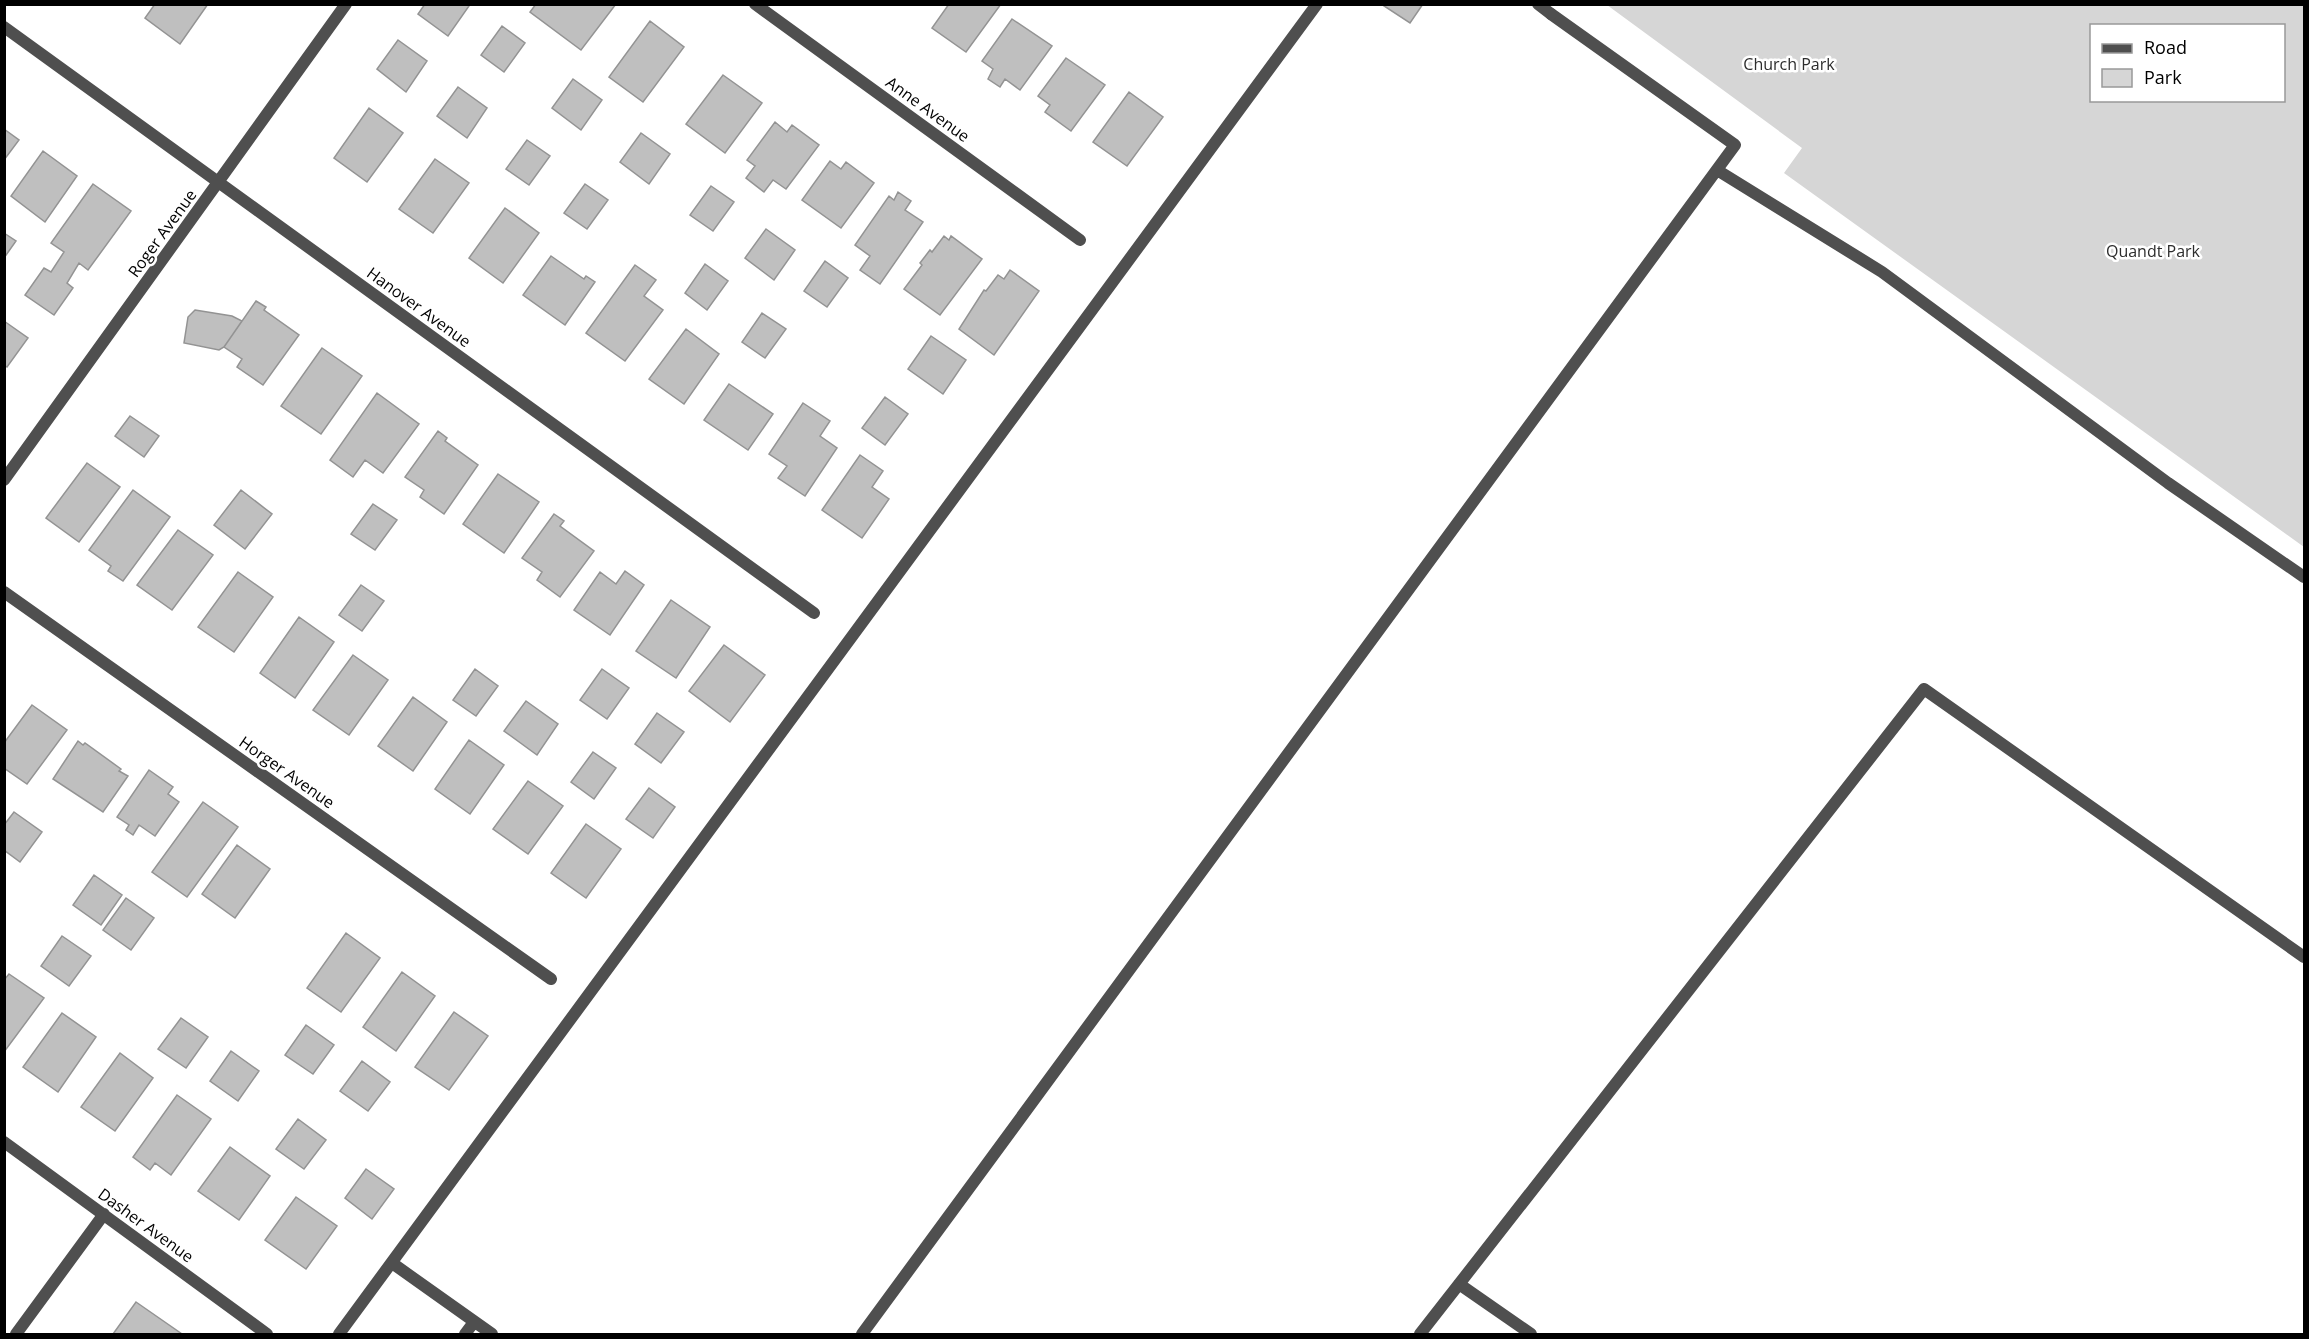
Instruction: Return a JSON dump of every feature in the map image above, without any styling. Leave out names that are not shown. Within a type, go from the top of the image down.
[{"type":"street","name":"Roger Avenue","points":[[4,480],[346,4]]},
{"type":"street","name":"Anne Avenue","points":[[755,4],[1080,240]]},
{"type":"street","points":[[339,1335],[1317,4]]},
{"type":"street","points":[[862,1335],[1735,145],[1538,4]]},
{"type":"street","name":"Hanover Avenue","points":[[4,27],[814,613]]},
{"type":"street","points":[[1717,171],[1882,272],[2168,483],[2304,577]]},
{"type":"street","name":"Horger Avenue","points":[[4,592],[551,979]]},
{"type":"street","points":[[1419,1335],[1924,689],[2304,957]]},
{"type":"street","name":"Dasher Avenue","points":[[4,1142],[267,1335]]},
{"type":"street","points":[[16,1335],[104,1214]]},
{"type":"street","points":[[392,1263],[492,1335]]},
{"type":"street","points":[[1459,1284],[1531,1335]]},
{"type":"street","points":[[465,1335],[474,1322]]},
{"type":"green space","name":"Quandt Park","points":[[1607,5],[2304,5],[2304,547],[1784,173],[1802,148]]},
{"type":"building","points":[[155,4],[208,4],[180,44],[145,18]]},
{"type":"building","points":[[425,4],[466,4],[469,6],[448,36],[418,14]]},
{"type":"building","points":[[536,4],[616,4],[581,50],[530,12]]},
{"type":"building","points":[[949,4],[1001,4],[966,52],[932,28]]},
{"type":"building","points":[[1381,4],[1423,4],[1410,23]]},
{"type":"building","points":[[1012,19],[1052,46],[1020,90],[1005,79],[1000,87],[988,79],[993,69],[982,61]]},
{"type":"building","points":[[650,21],[684,47],[643,102],[609,77]]},
{"type":"building","points":[[502,26],[525,43],[504,72],[481,55]]},
{"type":"building","points":[[398,40],[427,61],[406,92],[377,69]]},
{"type":"building","points":[[1066,58],[1105,85],[1071,131],[1045,112],[1050,105],[1038,96]]},
{"type":"building","points":[[723,75],[762,103],[725,153],[686,124]]},
{"type":"building","points":[[573,79],[602,100],[581,130],[552,108]]},
{"type":"building","points":[[458,87],[487,108],[467,138],[437,116]]},
{"type":"building","points":[[1129,92],[1163,117],[1127,166],[1093,142]]},
{"type":"building","points":[[369,108],[403,133],[367,182],[334,158]]},
{"type":"building","points":[[775,122],[787,132],[792,125],[819,145],[786,189],[773,180],[764,192],[746,178],[755,166],[747,160]]},
{"type":"building","points":[[4,129],[19,140],[4,160]]},
{"type":"building","points":[[641,133],[670,154],[649,184],[620,162]]},
{"type":"building","points":[[527,140],[550,156],[529,185],[506,169]]},
{"type":"building","points":[[43,151],[77,176],[45,222],[11,196]]},
{"type":"building","points":[[435,159],[469,183],[433,233],[399,209]]},
{"type":"building","points":[[830,161],[841,169],[846,162],[874,183],[841,228],[802,200]]},
{"type":"building","points":[[93,184],[131,211],[88,270],[79,263],[67,283],[73,288],[54,315],[25,295],[44,268],[51,272],[64,252],[51,243]]},
{"type":"building","points":[[585,184],[608,200],[587,229],[564,213]]},
{"type":"building","points":[[711,186],[734,202],[713,231],[690,215]]},
{"type":"building","points":[[898,192],[911,201],[905,210],[923,222],[880,284],[860,270],[870,256],[855,245],[889,196],[894,200]]},
{"type":"building","points":[[505,208],[539,233],[503,283],[469,258]]},
{"type":"building","points":[[766,229],[795,250],[774,280],[745,258]]},
{"type":"building","points":[[4,233],[16,241],[4,258]]},
{"type":"building","points":[[944,236],[949,240],[951,236],[982,259],[940,315],[904,289],[922,265],[920,263]]},
{"type":"building","points":[[551,256],[584,279],[586,276],[595,282],[565,325],[523,295]]},
{"type":"building","points":[[825,261],[848,278],[827,307],[804,291]]},
{"type":"building","points":[[705,264],[728,281],[707,310],[685,293]]},
{"type":"building","points":[[635,265],[656,280],[644,296],[663,310],[625,361],[586,333]]},
{"type":"building","points":[[1010,270],[1039,291],[994,355],[959,329],[984,290],[986,291],[998,275],[1004,279]]},
{"type":"building","points":[[256,301],[266,307],[264,310],[299,335],[263,385],[237,367],[242,359],[224,347]]},
{"type":"building","points":[[195,310],[232,316],[242,321],[224,347],[219,350],[184,343],[188,317]]},
{"type":"building","points":[[762,313],[786,329],[765,358],[742,342]]},
{"type":"building","points":[[4,321],[28,338],[7,367],[4,365]]},
{"type":"building","points":[[686,329],[719,354],[684,404],[649,379]]},
{"type":"building","points":[[931,336],[966,360],[943,394],[908,369]]},
{"type":"building","points":[[322,348],[362,376],[321,434],[281,406]]},
{"type":"building","points":[[729,384],[773,414],[748,450],[704,420]]},
{"type":"building","points":[[377,393],[419,424],[383,473],[365,460],[353,477],[330,460]]},
{"type":"building","points":[[885,397],[908,414],[885,445],[862,428]]},
{"type":"building","points":[[803,403],[830,421],[820,436],[837,448],[805,496],[778,478],[787,466],[769,454]]},
{"type":"building","points":[[130,416],[159,436],[144,457],[115,436]]},
{"type":"building","points":[[438,431],[447,438],[445,441],[478,465],[444,514],[420,497],[424,490],[405,477]]},
{"type":"building","points":[[860,455],[883,471],[872,487],[889,499],[862,538],[822,510]]},
{"type":"building","points":[[87,463],[120,487],[79,542],[46,518]]},
{"type":"building","points":[[498,474],[539,502],[504,553],[463,524]]},
{"type":"building","points":[[133,490],[170,517],[123,581],[108,571],[111,566],[89,550]]},
{"type":"building","points":[[241,490],[272,514],[245,549],[214,525]]},
{"type":"building","points":[[373,504],[397,520],[375,550],[351,534]]},
{"type":"building","points":[[554,514],[564,521],[560,526],[594,551],[560,597],[537,580],[542,572],[522,558]]},
{"type":"building","points":[[178,530],[213,555],[172,610],[137,585]]},
{"type":"building","points":[[625,571],[644,585],[610,635],[574,610],[600,572],[616,584]]},
{"type":"building","points":[[238,572],[273,597],[234,652],[198,627]]},
{"type":"building","points":[[361,585],[384,601],[362,631],[339,615]]},
{"type":"building","points":[[671,600],[710,627],[676,678],[636,651]]},
{"type":"building","points":[[299,617],[334,642],[295,698],[260,673]]},
{"type":"building","points":[[724,645],[765,675],[730,722],[689,691]]},
{"type":"building","points":[[353,655],[388,680],[349,735],[313,710]]},
{"type":"building","points":[[475,669],[498,686],[476,716],[453,700]]},
{"type":"building","points":[[602,669],[629,688],[607,719],[580,700]]},
{"type":"building","points":[[413,697],[447,722],[413,771],[378,746]]},
{"type":"building","points":[[526,701],[558,724],[537,755],[504,731]]},
{"type":"building","points":[[32,705],[67,730],[27,784],[4,768],[4,743]]},
{"type":"building","points":[[657,713],[684,732],[661,763],[635,744]]},
{"type":"building","points":[[469,740],[504,765],[470,814],[435,789]]},
{"type":"building","points":[[78,741],[83,745],[85,743],[128,776],[103,812],[53,779]]},
{"type":"building","points":[[593,752],[616,768],[594,799],[571,782]]},
{"type":"building","points":[[149,770],[173,787],[168,794],[179,802],[155,836],[139,825],[133,835],[126,830],[129,825],[117,817]]},
{"type":"building","points":[[528,781],[563,806],[528,854],[493,829]]},
{"type":"building","points":[[649,788],[675,807],[653,838],[626,819]]},
{"type":"building","points":[[203,802],[238,827],[187,897],[152,872]]},
{"type":"building","points":[[14,812],[42,832],[20,862],[4,850],[4,825]]},
{"type":"building","points":[[586,824],[621,849],[586,898],[551,873]]},
{"type":"building","points":[[237,845],[270,869],[235,918],[202,894]]},
{"type":"building","points":[[94,875],[122,895],[101,925],[73,905]]},
{"type":"building","points":[[126,898],[154,918],[131,950],[103,930]]},
{"type":"building","points":[[346,933],[380,958],[341,1012],[307,988]]},
{"type":"building","points":[[62,936],[91,956],[69,986],[41,966]]},
{"type":"building","points":[[402,972],[435,996],[396,1051],[363,1027]]},
{"type":"building","points":[[9,974],[44,998],[4,1052],[4,980]]},
{"type":"building","points":[[454,1012],[488,1036],[449,1090],[415,1067]]},
{"type":"building","points":[[62,1013],[96,1037],[58,1092],[23,1067]]},
{"type":"building","points":[[181,1018],[208,1037],[186,1068],[158,1049]]},
{"type":"building","points":[[306,1025],[334,1045],[313,1074],[285,1055]]},
{"type":"building","points":[[231,1051],[259,1071],[238,1101],[210,1081]]},
{"type":"building","points":[[120,1053],[153,1078],[115,1131],[81,1107]]},
{"type":"building","points":[[362,1061],[390,1082],[368,1111],[340,1091]]},
{"type":"building","points":[[177,1095],[211,1119],[171,1175],[155,1163],[150,1170],[133,1157]]},
{"type":"building","points":[[298,1119],[326,1140],[304,1169],[276,1149]]},
{"type":"building","points":[[230,1147],[270,1176],[239,1220],[198,1191]]},
{"type":"building","points":[[366,1169],[394,1189],[372,1219],[345,1198]]},
{"type":"building","points":[[296,1197],[337,1226],[306,1269],[265,1240]]},
{"type":"building","points":[[136,1302],[182,1334],[113,1334]]},
{"type":"park label","name":"Church Park","points":[[1789,64]]}]
